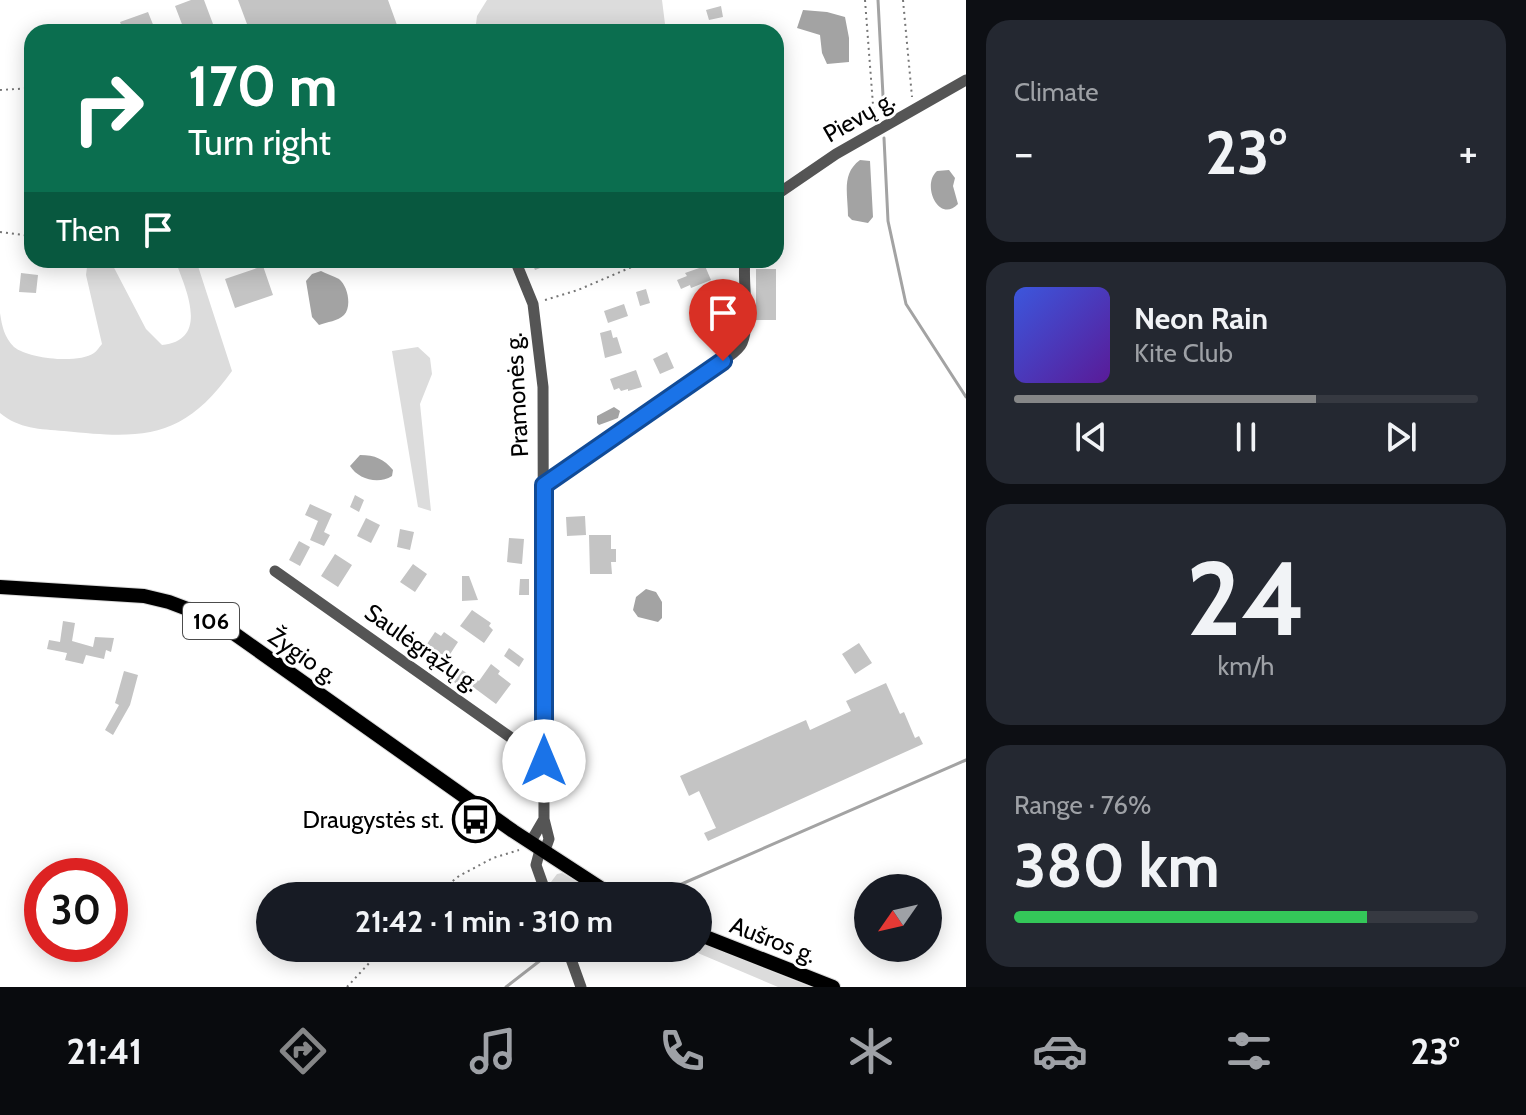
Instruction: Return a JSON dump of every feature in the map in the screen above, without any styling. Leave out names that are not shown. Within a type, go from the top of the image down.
[{"type":"main road","name":"Žygio g.","points":[[0,587],[144,596],[198,613],[232,632],[542,852]]},
{"type":"main road","name":"106","points":[[542,852],[590,882]]},
{"type":"main road","name":"Aušros g.","points":[[712,939],[833,987]]},
{"type":"street","name":"Pievų g.","points":[[784,190],[836,154],[966,80]]},
{"type":"street","name":"Pramonės g.","points":[[518,268],[533,304],[543,387],[544,819],[549,839],[536,865],[542,882]]},
{"type":"street","points":[[544,485],[723,361],[741,345],[745,328],[744,268]]},
{"type":"street","name":"Saulėgrąžų g.","points":[[275,571],[544,761]]},
{"type":"street","points":[[544,819],[544,882]]},
{"type":"street","points":[[572,962],[581,987]]},
{"type":"path","points":[[865,0],[876,132]]},
{"type":"path","points":[[903,0],[914,110]]},
{"type":"path","points":[[0,90],[24,88]]},
{"type":"path","points":[[0,232],[24,235]]},
{"type":"path","points":[[533,304],[578,290],[629,268]]},
{"type":"path","points":[[452,882],[493,858],[514,852],[542,852]]},
{"type":"path","points":[[347,987],[370,962]]},
{"type":"shaded area","points":[[487,0],[662,0],[665,24],[476,24],[477,16]]},
{"type":"shaded area","points":[[803,10],[845,17],[849,62],[827,64],[820,35],[797,28]]},
{"type":"shaded area","points":[[860,160],[870,161],[873,217],[868,223],[852,220],[848,216],[848,178]]},
{"type":"shaded area","points":[[949,170],[955,178],[953,186],[958,204],[944,209],[934,200],[931,185],[937,171]]},
{"type":"shaded area","points":[[87,268],[114,268],[146,329],[162,345],[177,341],[186,333],[190,323],[188,297],[178,268],[199,268],[232,371],[196,411],[159,430],[116,435],[30,427],[0,413],[0,313],[4,331],[14,347],[21,351],[54,359],[77,358],[94,353],[102,344]]},
{"type":"shaded area","points":[[321,271],[342,282],[348,302],[342,317],[319,325],[312,317],[306,281],[312,274]]},
{"type":"shaded area","points":[[418,347],[430,358],[432,374],[420,404],[431,511],[418,507],[392,351]]},
{"type":"shaded area","points":[[614,407],[620,411],[618,418],[599,425],[597,416]]},
{"type":"shaded area","points":[[360,455],[383,460],[393,470],[392,476],[375,480],[358,474],[350,466]]},
{"type":"shaded area","points":[[646,589],[656,592],[662,602],[662,618],[658,622],[638,617],[633,610],[636,597]]},
{"type":"shaded area","points":[[562,873],[577,882],[551,882]]},
{"type":"shaded area","points":[[712,948],[811,987],[778,987],[712,959]]},
{"type":"building","points":[[191,0],[204,0],[213,24],[182,24],[175,6]]},
{"type":"building","points":[[238,0],[388,0],[397,24],[247,24]]},
{"type":"building","points":[[721,6],[723,17],[709,20],[706,10]]},
{"type":"building","points":[[148,12],[153,24],[121,24]]},
{"type":"building","points":[[264,268],[273,295],[235,308],[225,279]]},
{"type":"building","points":[[706,268],[711,280],[681,289],[677,280],[687,276],[685,273]]},
{"type":"building","points":[[756,269],[776,269],[776,320],[756,320]]},
{"type":"building","points":[[21,273],[38,275],[36,293],[19,292]]},
{"type":"building","points":[[646,289],[650,303],[640,306],[636,292]]},
{"type":"building","points":[[624,304],[628,316],[608,323],[604,311]]},
{"type":"building","points":[[611,330],[622,353],[605,358],[600,333]]},
{"type":"building","points":[[667,352],[674,368],[660,374],[653,359]]},
{"type":"building","points":[[636,370],[642,387],[628,391],[614,390],[610,379]]},
{"type":"building","points":[[355,495],[364,500],[359,512],[350,507]]},
{"type":"building","points":[[310,504],[332,514],[324,532],[330,535],[324,546],[310,540],[318,521],[305,515]]},
{"type":"building","points":[[585,516],[586,535],[567,536],[566,517]]},
{"type":"building","points":[[366,518],[380,525],[371,543],[357,536]]},
{"type":"building","points":[[400,529],[414,532],[410,550],[397,547]]},
{"type":"building","points":[[589,535],[611,535],[611,549],[616,549],[616,562],[611,562],[612,574],[590,574]]},
{"type":"building","points":[[509,538],[524,539],[522,564],[507,562]]},
{"type":"building","points":[[299,541],[310,547],[300,566],[289,560]]},
{"type":"building","points":[[335,554],[352,565],[338,587],[321,576]]},
{"type":"building","points":[[413,564],[427,574],[415,592],[400,582]]},
{"type":"building","points":[[462,576],[469,576],[478,600],[462,601]]},
{"type":"building","points":[[520,579],[529,579],[529,595],[519,595]]},
{"type":"building","points":[[472,610],[491,623],[489,626],[493,630],[484,643],[460,626]]},
{"type":"building","points":[[63,621],[75,623],[72,641],[93,647],[95,637],[114,638],[111,652],[106,650],[104,659],[86,655],[83,664],[65,660],[67,653],[47,649],[49,640],[60,642]]},
{"type":"building","points":[[435,632],[441,636],[444,632],[458,642],[443,665],[428,655],[431,651],[425,647]]},
{"type":"building","points":[[859,643],[872,663],[855,674],[842,654]]},
{"type":"building","points":[[509,648],[524,659],[519,667],[504,656]]},
{"type":"building","points":[[491,664],[511,684],[496,704],[465,681],[461,687],[451,680],[459,668],[479,681]]},
{"type":"building","points":[[124,671],[138,675],[130,705],[113,735],[105,730],[119,705],[115,703]]},
{"type":"building","points":[[886,683],[900,714],[904,712],[915,738],[919,736],[923,744],[708,841],[704,833],[716,828],[699,791],[689,796],[680,776],[806,720],[810,730],[851,711],[846,701]]},
{"type":"waterway","points":[[878,0],[884,115]]},
{"type":"waterway","points":[[884,138],[888,221],[906,304],[966,397]]},
{"type":"waterway","points":[[686,882],[966,760]]},
{"type":"waterway","points":[[506,987],[538,962]]},
{"type":"place","name":"Draugystės st.","points":[[475,820]]},
{"type":"route","points":[[544,761],[544,485],[723,361]]}]
